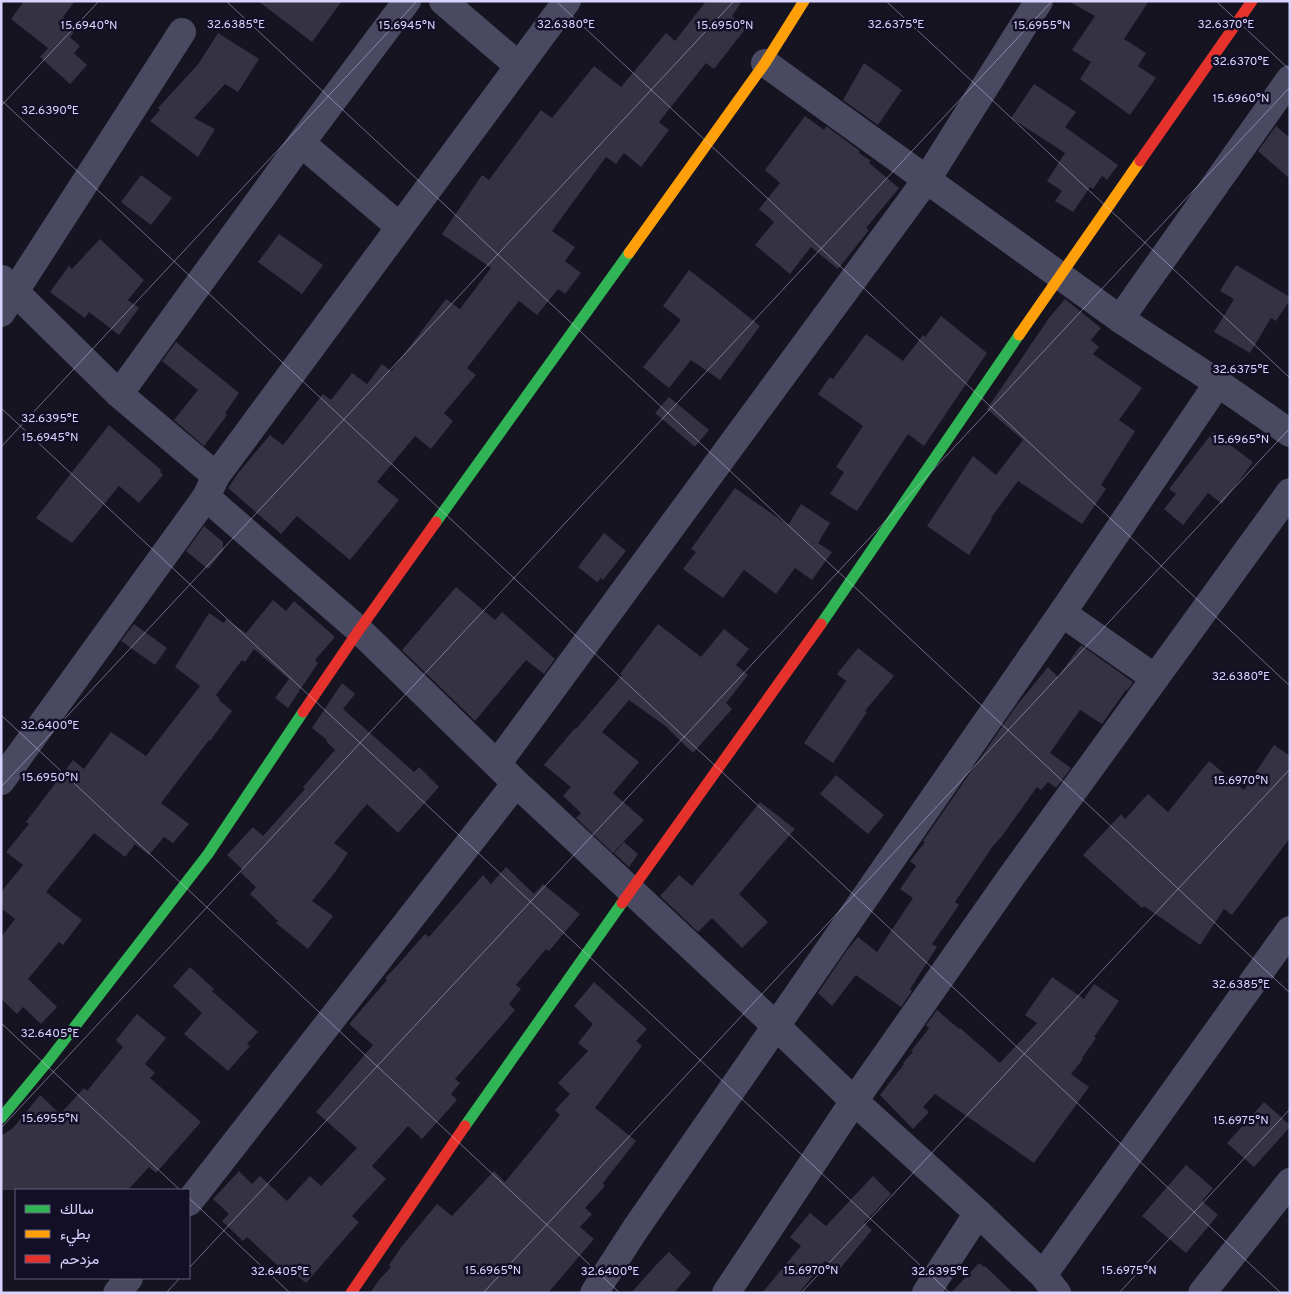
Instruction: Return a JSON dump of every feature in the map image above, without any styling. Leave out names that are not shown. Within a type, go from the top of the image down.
[{"type":"street","points":[[119,394],[301,143],[407,1]]},
{"type":"street","points":[[443,1],[519,66]]},
{"type":"street","points":[[1,781],[211,486],[567,1]]},
{"type":"street","points":[[1,1118],[55,1053],[208,854],[360,630],[765,63],[804,1]]},
{"type":"street","points":[[190,1201],[506,773],[926,179],[1039,1]]},
{"type":"street","points":[[351,1293],[453,1144],[810,639],[1060,275],[1252,1]]},
{"type":"street","points":[[182,32],[6,294],[119,394],[506,773],[854,1101],[978,1213],[1050,1284],[1290,930]]},
{"type":"street","points":[[765,63],[1120,318],[1290,433]]},
{"type":"street","points":[[1120,318],[1290,78]]},
{"type":"street","points":[[301,143],[400,227]]},
{"type":"street","points":[[594,1293],[636,1228],[1062,613],[1218,383]]},
{"type":"street","points":[[726,1293],[854,1101],[1011,877],[1290,492]]},
{"type":"street","points":[[1062,613],[1155,678]]},
{"type":"street","points":[[1202,1293],[1290,1182]]},
{"type":"street","points":[[926,1293],[978,1213]]},
{"type":"street","points":[[117,1293],[128,1279]]},
{"type":"building","points":[[24,1],[75,1],[63,17],[76,29],[70,37],[80,46],[74,53],[87,65],[70,84],[40,57],[48,48],[11,19]]},
{"type":"building","points":[[258,1],[342,1],[312,42]]},
{"type":"building","points":[[706,1],[742,1],[732,16],[746,28],[714,69],[706,63],[659,122],[669,130],[641,167],[624,153],[616,164],[606,157],[552,231],[575,247],[565,261],[581,273],[565,294],[558,289],[537,315],[519,301],[467,368],[476,375],[444,413],[453,421],[431,449],[415,436],[377,482],[399,500],[350,560],[297,516],[281,534],[228,488],[270,435],[283,445],[323,394],[331,400],[352,373],[367,384],[382,364],[391,371],[446,299],[460,309],[491,268],[442,234],[482,175],[489,180],[541,110],[552,118],[594,66],[621,87],[666,33],[675,41]]},
{"type":"building","points":[[1068,1],[1149,1],[1124,39],[1146,53],[1138,66],[1156,78],[1130,115],[1080,79],[1091,62],[1072,50],[1095,16]]},
{"type":"building","points":[[218,33],[259,59],[238,92],[225,84],[194,118],[215,129],[198,157],[150,121],[160,110],[158,108],[199,63]]},
{"type":"building","points":[[864,63],[902,90],[878,125],[843,100]]},
{"type":"building","points":[[1034,84],[1076,112],[1065,127],[1118,165],[1107,180],[1102,176],[1093,189],[1090,187],[1073,212],[1055,201],[1062,191],[1047,181],[1065,153],[1011,118]]},
{"type":"building","points":[[805,116],[824,130],[826,126],[860,151],[859,153],[871,161],[869,163],[899,188],[866,228],[869,230],[838,269],[811,247],[790,274],[755,245],[774,222],[759,209],[780,183],[765,170]]},
{"type":"building","points":[[1276,126],[1290,138],[1290,179],[1258,151]]},
{"type":"building","points":[[141,175],[172,198],[151,225],[121,202]]},
{"type":"building","points":[[279,234],[323,265],[302,294],[258,262]]},
{"type":"building","points":[[100,239],[144,280],[128,300],[139,308],[119,335],[89,312],[85,318],[50,292],[69,266],[72,269]]},
{"type":"building","points":[[1236,265],[1290,297],[1290,300],[1276,321],[1271,318],[1250,353],[1214,332],[1234,299],[1220,291]]},
{"type":"building","points":[[689,270],[760,326],[720,380],[691,360],[669,388],[643,367],[681,320],[663,306]]},
{"type":"building","points":[[1065,299],[1101,328],[1091,340],[1099,347],[1093,354],[1142,388],[1119,420],[1135,431],[1101,485],[1106,489],[1082,524],[1018,481],[991,518],[969,555],[927,526],[973,456],[996,475],[1023,440],[987,409],[1049,318]]},
{"type":"building","points":[[941,316],[987,353],[924,446],[908,434],[857,511],[830,494],[844,472],[836,467],[863,426],[818,394],[830,377],[833,379],[866,334],[903,361]]},
{"type":"building","points":[[176,342],[239,393],[225,413],[227,415],[204,446],[174,420],[198,390],[162,361]]},
{"type":"building","points":[[669,397],[709,430],[695,447],[655,413]]},
{"type":"building","points":[[109,425],[161,470],[160,472],[163,475],[139,503],[119,486],[72,543],[36,518]]},
{"type":"building","points":[[1213,432],[1253,462],[1222,504],[1208,493],[1183,525],[1164,509],[1176,494],[1169,489]]},
{"type":"building","points":[[735,488],[788,525],[801,504],[830,523],[818,543],[832,552],[812,580],[795,568],[776,594],[744,570],[723,598],[683,569],[696,552],[691,549]]},
{"type":"building","points":[[204,526],[223,542],[223,551],[208,569],[186,551]]},
{"type":"building","points":[[604,533],[626,551],[603,580],[601,578],[597,582],[578,567]]},
{"type":"building","points":[[456,587],[495,620],[502,612],[555,659],[544,674],[526,660],[475,721],[402,650]]},
{"type":"building","points":[[273,600],[286,611],[294,601],[335,637],[315,660],[318,663],[288,708],[275,698],[289,679],[254,649],[245,662],[242,660],[216,695],[232,711],[161,803],[189,824],[173,843],[164,837],[149,855],[135,844],[125,857],[94,833],[46,892],[82,920],[63,945],[59,942],[28,979],[57,1007],[41,1024],[23,1007],[17,1014],[1,999],[1,937],[15,919],[1,908],[1,892],[23,865],[6,852],[29,824],[26,822],[73,760],[84,769],[111,732],[146,756],[200,686],[175,667],[209,613],[224,623],[226,619],[246,633]]},
{"type":"building","points":[[134,624],[167,648],[155,665],[121,641]]},
{"type":"building","points":[[658,624],[701,657],[724,629],[749,649],[736,665],[748,675],[726,703],[732,709],[693,753],[664,725],[629,700],[602,732],[639,762],[613,793],[644,820],[613,853],[576,818],[581,813],[563,796],[571,787],[544,765],[622,675],[620,674]]},
{"type":"building","points":[[1081,645],[1133,682],[1127,691],[1102,724],[1080,710],[1050,753],[1071,768],[1056,788],[1048,782],[1041,790],[1037,787],[993,846],[955,902],[959,905],[932,944],[937,947],[910,989],[912,991],[901,1007],[856,975],[832,1006],[818,993],[847,950],[858,937],[877,952],[913,898],[900,889],[916,866],[910,861],[925,842],[923,841],[1017,705],[1048,667],[1058,677]]},
{"type":"building","points":[[858,648],[894,676],[865,711],[867,712],[833,763],[804,743],[846,681],[837,674]]},
{"type":"building","points":[[342,683],[355,694],[343,709],[414,772],[419,767],[439,787],[398,833],[367,804],[334,843],[348,853],[312,901],[333,916],[308,949],[276,923],[278,921],[250,894],[256,887],[240,872],[243,870],[227,855],[253,827],[263,836],[305,789],[303,787],[335,750],[327,740],[312,728]]},
{"type":"building","points":[[1274,745],[1290,756],[1290,838],[1232,915],[1224,909],[1200,945],[1144,906],[1142,908],[1083,855],[1121,814],[1125,819],[1148,794],[1168,812],[1209,761],[1244,790]]},
{"type":"building","points":[[836,775],[884,815],[868,834],[820,794]]},
{"type":"building","points":[[760,802],[795,829],[739,894],[768,922],[742,948],[712,918],[698,932],[660,896],[679,875],[692,886]]},
{"type":"building","points":[[624,842],[638,854],[629,867],[614,853]]},
{"type":"building","points":[[506,867],[534,894],[543,884],[580,914],[549,951],[546,949],[516,985],[521,989],[509,1004],[515,1010],[455,1079],[460,1083],[451,1094],[457,1100],[422,1139],[408,1126],[372,1166],[386,1179],[352,1216],[359,1222],[306,1283],[293,1272],[289,1276],[247,1237],[243,1241],[222,1221],[229,1214],[213,1199],[239,1171],[252,1184],[260,1176],[287,1201],[310,1176],[321,1186],[357,1148],[316,1112],[373,1045],[349,1024],[387,980],[385,978],[425,934],[429,937],[483,875],[491,884]]},
{"type":"building","points":[[190,967],[214,989],[212,991],[258,1032],[247,1044],[250,1046],[228,1071],[184,1034],[202,1013],[173,986]]},
{"type":"building","points":[[1052,977],[1084,999],[1094,984],[1119,1001],[1094,1037],[1096,1038],[1083,1059],[1071,1074],[1089,1087],[1034,1163],[935,1094],[923,1107],[929,1112],[913,1129],[880,1095],[913,1052],[911,1051],[929,1028],[926,1025],[937,1010],[1000,1063],[1037,1023],[1025,1015]]},
{"type":"building","points":[[594,982],[647,1029],[636,1041],[642,1046],[595,1108],[636,1141],[603,1183],[605,1186],[585,1208],[592,1214],[580,1227],[594,1239],[548,1293],[370,1293],[391,1267],[389,1265],[402,1246],[437,1204],[452,1216],[494,1171],[505,1182],[560,1115],[555,1110],[570,1094],[558,1083],[588,1051],[578,1043],[593,1024],[574,1006]]},
{"type":"building","points":[[137,1014],[166,1038],[145,1064],[155,1073],[150,1078],[201,1122],[156,1173],[149,1167],[129,1189],[1,1190],[1,1136],[13,1128],[40,1095],[60,1114],[84,1088],[87,1091],[123,1047],[116,1040]]},
{"type":"building","points":[[1264,1102],[1290,1127],[1254,1167],[1227,1143]]},
{"type":"building","points":[[1186,1165],[1213,1188],[1202,1201],[1218,1215],[1186,1253],[1142,1216]]},
{"type":"building","points":[[873,1176],[891,1194],[864,1223],[872,1230],[838,1271],[825,1261],[799,1293],[762,1293],[801,1246],[790,1237],[810,1213],[826,1226]]},
{"type":"building","points":[[669,1252],[691,1273],[674,1293],[631,1293],[656,1265]]},
{"type":"building","points":[[979,1263],[985,1266],[1013,1293],[951,1293]]},
{"type":"traffic: fast","points":[[436,522],[629,253]]},
{"type":"traffic: fast","points":[[821,624],[1019,335]]},
{"type":"traffic: fast","points":[[1,1118],[49,1060],[208,854],[303,712]]},
{"type":"traffic: fast","points":[[465,1126],[622,903]]},
{"type":"traffic: slow","points":[[629,253],[765,63],[804,1]]},
{"type":"traffic: slow","points":[[1019,335],[1140,161]]},
{"type":"traffic: jam","points":[[1140,161],[1252,1]]},
{"type":"traffic: jam","points":[[303,712],[436,522]]},
{"type":"traffic: jam","points":[[622,903],[821,624]]},
{"type":"traffic: jam","points":[[351,1293],[465,1126]]}]
